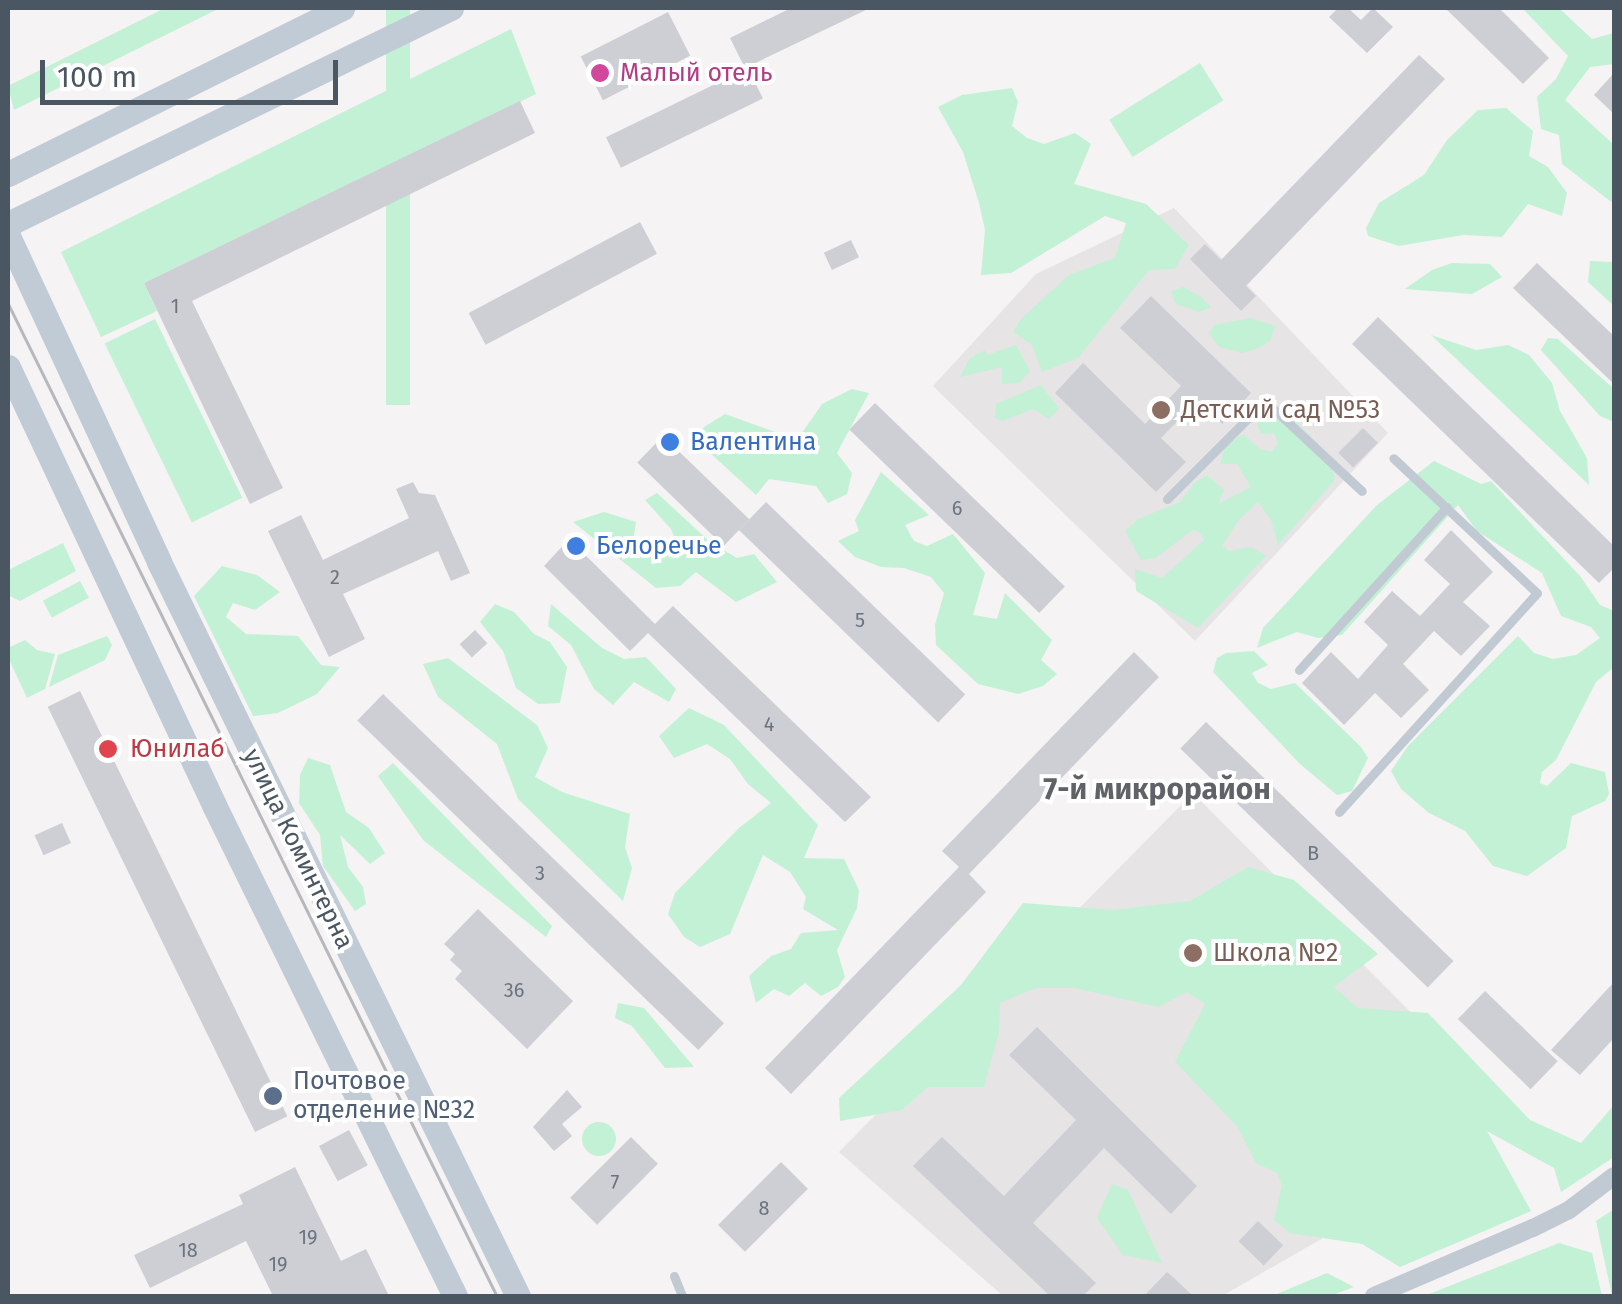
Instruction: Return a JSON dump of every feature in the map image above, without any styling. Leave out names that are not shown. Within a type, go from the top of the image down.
[{"type":"street","points":[[8,174],[342,8]]},
{"type":"street","points":[[8,224],[450,8]]},
{"type":"street","name":"улица Коминтерна","points":[[8,236],[159,562],[518,1296]]},
{"type":"street","points":[[8,366],[222,822],[455,1296]]},
{"type":"street","points":[[1374,1296],[1534,1228],[1569,1210],[1614,1176]]},
{"type":"lane","points":[[1167,499],[1264,401],[1362,491]]},
{"type":"lane","points":[[1339,812],[1537,593],[1394,458]]},
{"type":"lane","points":[[1299,670],[1447,507]]},
{"type":"lane","points":[[674,1276],[682,1296]]},
{"type":"shaded area","name":"Детский сад №53","points":[[1174,208],[1388,433],[1195,641],[933,386],[1036,274]]},
{"type":"shaded area","name":"Школа №2","points":[[1193,793],[1490,1092],[1403,1192],[1222,1296],[1003,1296],[839,1152]]},
{"type":"green space","points":[[165,8],[220,8],[14,110],[8,86]]},
{"type":"green space","points":[[386,8],[410,8],[410,405],[386,405]]},
{"type":"green space","points":[[1522,8],[1559,8],[1592,39],[1614,33],[1614,64],[1590,67],[1565,100],[1614,145],[1614,204],[1562,164],[1559,135],[1541,129],[1537,97],[1556,79],[1568,56]]},
{"type":"green space","points":[[511,29],[536,94],[144,283],[157,311],[101,337],[61,252]]},
{"type":"green space","points":[[1200,63],[1223,100],[1133,157],[1109,120]]},
{"type":"green space","points":[[1012,88],[1018,102],[1012,126],[1027,138],[1044,144],[1075,133],[1091,144],[1074,184],[1146,204],[1189,245],[1175,269],[1149,270],[1078,358],[1042,372],[1032,345],[1013,332],[1021,319],[1069,275],[1115,258],[1126,223],[1105,216],[1011,273],[981,275],[985,230],[979,203],[963,152],[938,107],[962,95]]},
{"type":"green space","points":[[1506,108],[1533,131],[1529,156],[1548,167],[1567,193],[1562,216],[1528,204],[1502,237],[1463,235],[1399,246],[1368,236],[1366,228],[1379,203],[1424,175],[1447,140],[1478,110]]},
{"type":"green space","points":[[1590,261],[1614,262],[1614,306],[1588,282]]},
{"type":"green space","points":[[1452,263],[1490,264],[1502,277],[1472,294],[1405,289],[1432,270]]},
{"type":"green space","points":[[1183,287],[1211,307],[1199,312],[1176,304],[1171,291]]},
{"type":"green space","points":[[1249,318],[1276,326],[1270,341],[1259,348],[1242,353],[1219,347],[1209,333],[1214,325]]},
{"type":"green space","points":[[155,319],[242,498],[192,522],[105,344]]},
{"type":"green space","points":[[1431,335],[1476,350],[1508,345],[1529,355],[1552,383],[1560,411],[1587,458],[1589,485]]},
{"type":"green space","points":[[1548,338],[1558,339],[1614,389],[1614,422],[1600,416],[1541,350]]},
{"type":"green space","points":[[1016,345],[1030,371],[1019,383],[1002,384],[1002,367],[960,377],[970,358],[985,350],[987,355]]},
{"type":"green space","points":[[1041,385],[1059,409],[1049,419],[1033,409],[1003,421],[995,418],[996,404]]},
{"type":"green space","points":[[852,389],[869,393],[837,453],[852,473],[847,494],[828,503],[816,486],[769,479],[756,495],[696,440],[704,427],[725,414],[797,440],[822,404]]},
{"type":"green space","points":[[1262,412],[1295,421],[1328,454],[1335,480],[1278,545],[1271,520],[1258,502],[1239,520],[1222,546],[1229,551],[1251,547],[1266,556],[1198,628],[1136,591],[1135,569],[1162,578],[1204,540],[1199,532],[1193,530],[1155,558],[1141,560],[1125,531],[1138,519],[1180,502],[1194,483],[1207,475],[1224,490],[1218,504],[1251,487],[1237,464],[1220,464],[1225,447],[1243,434],[1260,449],[1272,452],[1278,443],[1274,433],[1261,434],[1257,424]]},
{"type":"green space","points":[[1434,461],[1481,484],[1491,481],[1580,576],[1600,605],[1614,611],[1614,667],[1596,682],[1556,760],[1542,772],[1540,783],[1547,786],[1571,763],[1605,772],[1609,794],[1605,801],[1572,816],[1566,848],[1527,876],[1493,866],[1465,831],[1429,813],[1401,789],[1391,771],[1408,746],[1518,636],[1534,653],[1553,659],[1576,655],[1600,638],[1591,627],[1561,616],[1542,573],[1477,531],[1458,505],[1342,635],[1318,638],[1297,632],[1257,648],[1263,628],[1377,505]]},
{"type":"green space","points":[[881,472],[929,515],[905,525],[914,541],[927,546],[953,534],[985,573],[973,615],[997,619],[1005,593],[1052,640],[1041,660],[1057,674],[1043,686],[1018,694],[978,684],[936,645],[935,625],[944,593],[931,577],[904,568],[881,567],[855,557],[838,541],[859,531],[855,520]]},
{"type":"green space","points":[[657,493],[710,542],[737,558],[754,554],[777,582],[736,602],[696,572],[680,586],[656,588],[573,522],[604,512],[636,522],[633,542],[650,537],[659,548],[679,549],[671,529],[645,500]]},
{"type":"green space","points":[[63,543],[76,571],[20,601],[8,595],[8,570]]},
{"type":"green space","points":[[222,566],[257,575],[280,592],[255,610],[233,603],[226,617],[246,634],[298,636],[321,665],[340,667],[317,694],[278,713],[253,716],[194,596]]},
{"type":"green space","points":[[80,581],[89,598],[52,617],[43,601]]},
{"type":"green space","points":[[495,604],[514,612],[534,634],[550,642],[567,667],[560,703],[538,704],[516,688],[503,651],[480,622]]},
{"type":"green space","points":[[551,604],[602,648],[624,659],[646,657],[676,689],[669,702],[634,682],[613,705],[594,689],[571,645],[548,626]]},
{"type":"green space","points":[[107,636],[112,645],[105,660],[49,687],[58,655]]},
{"type":"green space","points":[[25,640],[37,650],[55,654],[45,689],[27,698],[8,657],[8,648]]},
{"type":"green space","points":[[1254,651],[1268,665],[1252,673],[1258,683],[1271,689],[1295,683],[1361,747],[1368,758],[1352,791],[1337,795],[1300,764],[1213,672],[1217,658],[1226,653]]},
{"type":"green space","points":[[448,658],[537,725],[548,748],[535,777],[562,792],[630,814],[625,847],[632,868],[623,901],[518,799],[497,744],[438,697],[423,664]]},
{"type":"green space","points":[[689,708],[724,725],[818,825],[804,858],[844,859],[859,890],[857,908],[837,950],[845,977],[838,987],[821,996],[805,983],[789,996],[774,989],[756,1003],[749,976],[771,956],[791,949],[801,933],[838,930],[803,909],[806,897],[790,872],[763,855],[730,934],[700,947],[684,937],[668,914],[675,893],[739,828],[771,803],[748,784],[730,759],[707,744],[674,758],[659,736]]},
{"type":"green space","points":[[308,758],[330,765],[346,812],[369,828],[385,853],[370,864],[340,835],[348,867],[363,887],[366,904],[355,911],[323,866],[320,835],[299,803],[300,775]]},
{"type":"green space","points":[[393,763],[552,926],[546,937],[423,840],[378,776]]},
{"type":"green space","points":[[1248,867],[1294,880],[1378,954],[1334,987],[1358,1008],[1428,1013],[1530,1120],[1581,1143],[1614,1105],[1614,1157],[1561,1192],[1554,1168],[1487,1131],[1531,1211],[1400,1267],[1362,1244],[1290,1233],[1274,1220],[1282,1186],[1277,1173],[1256,1163],[1237,1126],[1175,1062],[1205,1004],[1187,992],[1158,1007],[1075,988],[1036,988],[1000,1003],[999,1032],[984,1087],[928,1087],[902,1110],[840,1121],[839,1098],[961,985],[1023,903],[1113,910],[1190,901]]},
{"type":"green space","points":[[618,1003],[644,1008],[694,1067],[665,1068],[632,1026],[615,1018]]},
{"type":"green space","points":[[599,1122],[611,1127],[616,1139],[611,1151],[599,1156],[587,1151],[582,1139],[587,1127]]},
{"type":"green space","points":[[1112,1184],[1128,1190],[1162,1263],[1123,1255],[1097,1218]]},
{"type":"green space","points":[[1614,1209],[1614,1296],[1612,1296],[1596,1221]]},
{"type":"green space","points":[[1559,1243],[1592,1253],[1602,1296],[1424,1296]]},
{"type":"green space","points":[[1327,1273],[1354,1287],[1330,1296],[1272,1296]]},
{"type":"building","points":[[791,8],[870,8],[745,68],[730,38]]},
{"type":"building","points":[[1338,8],[1348,8],[1361,20],[1373,8],[1393,27],[1367,53],[1329,17]]},
{"type":"building","points":[[1445,8],[1499,8],[1549,58],[1523,84]]},
{"type":"building","points":[[668,12],[690,56],[603,100],[581,56]]},
{"type":"building","points":[[1419,55],[1445,79],[1246,286],[1256,296],[1241,311],[1190,259],[1205,244],[1221,260]]},
{"type":"building","points":[[748,68],[763,99],[621,168],[606,137]]},
{"type":"building","points":[[1614,73],[1614,114],[1594,95]]},
{"type":"building","points":[[520,101],[535,133],[192,301],[283,488],[250,504],[144,283]]},
{"type":"building","points":[[640,222],[657,254],[486,345],[469,313]]},
{"type":"building","points":[[851,240],[859,257],[832,270],[824,253]]},
{"type":"building","points":[[1537,263],[1614,336],[1614,384],[1513,288]]},
{"type":"building","name":"Детский сад №53","points":[[1151,296],[1251,393],[1222,424],[1198,400],[1161,438],[1186,462],[1156,492],[1055,393],[1083,363],[1145,424],[1181,386],[1120,328]]},
{"type":"building","points":[[1378,317],[1614,546],[1614,568],[1599,583],[1352,344]]},
{"type":"building","points":[[875,403],[1065,586],[1039,613],[849,430]]},
{"type":"building","points":[[1363,428],[1378,443],[1353,468],[1338,453]]},
{"type":"building","points":[[663,436],[749,519],[724,546],[637,463]]},
{"type":"building","points":[[413,482],[419,493],[435,495],[470,573],[451,581],[438,551],[343,594],[365,639],[329,657],[268,531],[301,515],[323,560],[409,518],[396,489]]},
{"type":"building","points":[[766,502],[965,694],[938,722],[739,530]]},
{"type":"building","points":[[1451,530],[1493,572],[1463,602],[1490,626],[1461,656],[1434,631],[1403,664],[1429,690],[1401,718],[1375,693],[1344,725],[1302,683],[1331,652],[1358,679],[1388,645],[1364,622],[1392,591],[1420,616],[1450,584],[1424,560]]},
{"type":"building","points":[[569,539],[655,624],[673,606],[871,797],[845,822],[648,633],[630,651],[544,566]]},
{"type":"building","points":[[475,630],[487,643],[472,657],[460,644]]},
{"type":"building","points":[[1134,652],[1159,677],[969,874],[986,892],[791,1094],[765,1068],[959,867],[942,851]]},
{"type":"building","points":[[80,691],[287,1116],[255,1132],[48,707]]},
{"type":"building","points":[[383,694],[724,1023],[698,1050],[357,721]]},
{"type":"building","points":[[1206,722],[1453,961],[1428,988],[1180,749]]},
{"type":"building","points":[[62,823],[71,843],[44,855],[35,835]]},
{"type":"building","points":[[478,909],[573,1001],[527,1049],[455,979],[462,971],[450,960],[455,954],[444,944]]},
{"type":"building","points":[[1614,982],[1614,1038],[1580,1075],[1551,1050]]},
{"type":"building","points":[[1485,991],[1558,1061],[1531,1089],[1458,1019]]},
{"type":"building","points":[[1037,1027],[1197,1186],[1171,1214],[1104,1148],[1033,1223],[1096,1283],[1083,1296],[1050,1296],[913,1166],[942,1137],[1004,1196],[1076,1120],[1009,1055]]},
{"type":"building","points":[[567,1090],[582,1107],[562,1124],[572,1136],[554,1151],[533,1127]]},
{"type":"building","points":[[349,1130],[368,1165],[338,1181],[319,1146]]},
{"type":"building","points":[[631,1137],[658,1164],[597,1225],[570,1198]]},
{"type":"building","points":[[781,1162],[808,1189],[745,1252],[718,1225]]},
{"type":"building","points":[[295,1167],[341,1261],[366,1249],[389,1296],[273,1296],[246,1241],[150,1288],[134,1255],[243,1204],[239,1195]]},
{"type":"building","points":[[1258,1221],[1283,1245],[1264,1265],[1239,1241]]},
{"type":"building","points":[[1167,1272],[1174,1278],[1193,1296],[1144,1296]]},
{"type":"tram line","points":[[8,303],[497,1296]]},
{"type":"place","name":"Малый отель","points":[[600,73]]},
{"type":"place","name":"Детский сад №53","points":[[1161,410]]},
{"type":"place","name":"Валентина","points":[[670,442]]},
{"type":"place","name":"Белоречье","points":[[576,546]]},
{"type":"place","name":"Юнилаб","points":[[108,749]]},
{"type":"place","name":"Школа №2","points":[[1193,953]]},
{"type":"place","name":"Почтовое отделение №32","points":[[273,1096]]},
{"type":"district","name":"7-й микрорайон","points":[[1157,789]]}]
